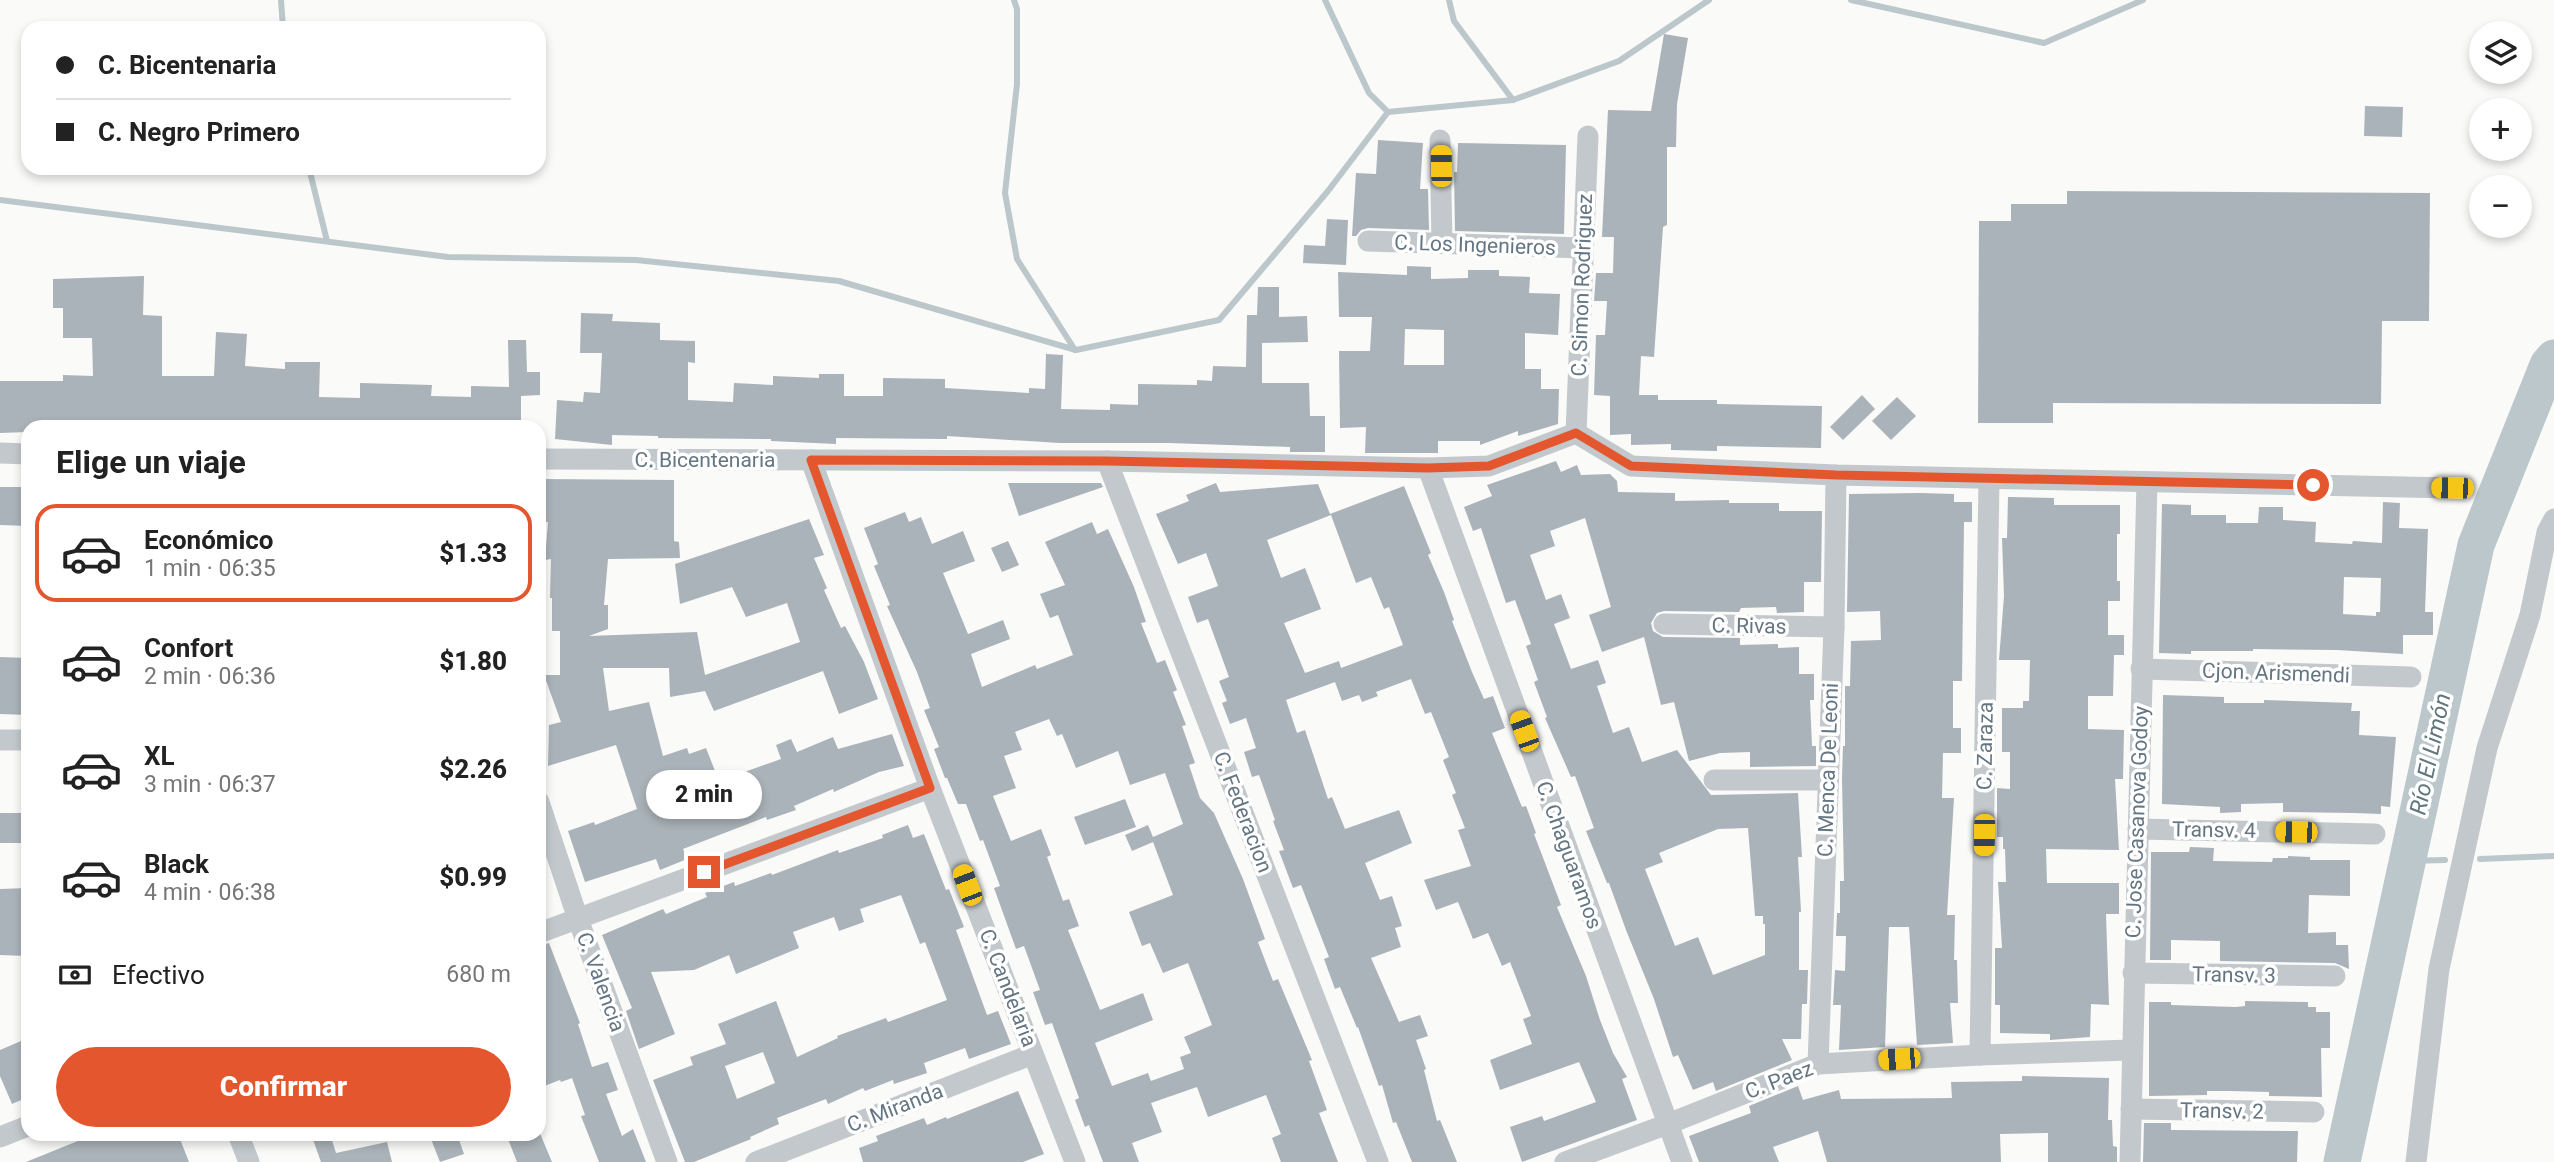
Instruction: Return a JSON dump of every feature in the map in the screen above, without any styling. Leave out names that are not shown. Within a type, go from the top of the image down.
[{"type":"street","name":"C. Simon Rodriguez","points":[[1576,433],[1588,136]]},
{"type":"street","points":[[1440,140],[1442,243]]},
{"type":"street","name":"C. Los Ingenieros","points":[[1368,242],[1583,248]]},
{"type":"street","points":[[1576,433],[1631,466],[1836,475],[2452,488]]},
{"type":"street","name":"C. Bicentenaria","points":[[546,459],[1107,461],[1428,468],[1489,466],[1576,433]]},
{"type":"street","points":[[0,453],[21,454]]},
{"type":"street","name":"C. Candelaria","points":[[811,460],[930,788],[1075,1162]]},
{"type":"street","name":"C. Federacion","points":[[1107,461],[1378,1162]]},
{"type":"street","name":"C. Chaguaramos","points":[[1428,468],[1682,1162]]},
{"type":"street","name":"C. Menca De Leoni","points":[[1818,1064],[1834,627],[1836,475]]},
{"type":"street","name":"C. Zaraza","points":[[1980,1055],[1989,479]]},
{"type":"street","name":"C. Jose Casanova Godoy","points":[[2130,1162],[2147,482]]},
{"type":"street","points":[[2416,1162],[2439,969],[2487,747],[2530,615],[2547,531],[2554,519]]},
{"type":"street","points":[[2530,615],[2554,582]]},
{"type":"street","name":"C. Rivas","points":[[1664,624],[1834,627]]},
{"type":"street","name":"Cjon. Arismendi","points":[[2141,669],[2411,677]]},
{"type":"street","points":[[0,740],[21,740]]},
{"type":"street","points":[[1714,780],[1828,780]]},
{"type":"street","points":[[546,930],[930,788]]},
{"type":"street","name":"C. Valencia","points":[[546,823],[578,919],[667,1162]]},
{"type":"street","name":"Transv. 4","points":[[2138,829],[2375,834]]},
{"type":"street","name":"Transv. 3","points":[[2133,974],[2335,976]]},
{"type":"street","name":"C. Paez","points":[[1565,1162],[1818,1064],[2131,1050]]},
{"type":"street","name":"C. Miranda","points":[[756,1162],[1034,1054]]},
{"type":"street","name":"Transv. 2","points":[[2131,1109],[2314,1112]]},
{"type":"street","points":[[2,1130],[21,1127]]},
{"type":"street","points":[[241,1141],[249,1162]]},
{"type":"building","points":[[1664,34],[1688,38],[1677,104],[1676,147],[1667,147],[1667,225],[1663,227],[1654,357],[1641,356],[1639,395],[1658,395],[1658,400],[1717,400],[1717,404],[1822,406],[1821,448],[1717,446],[1717,451],[1671,450],[1671,444],[1631,445],[1631,434],[1610,435],[1610,396],[1594,395],[1596,335],[1605,335],[1607,301],[1594,301],[1596,273],[1613,273],[1614,237],[1602,237],[1608,110],[1651,111]]},
{"type":"building","points":[[2365,106],[2403,107],[2402,137],[2364,136]]},
{"type":"building","points":[[1378,140],[1423,143],[1420,189],[1428,189],[1429,230],[1368,228],[1352,236],[1356,173],[1376,174]]},
{"type":"building","points":[[1458,143],[1566,145],[1564,234],[1455,231],[1454,172],[1457,172]]},
{"type":"building","points":[[2067,191],[2430,193],[2429,321],[2382,321],[2381,404],[2053,403],[2053,423],[1978,423],[1979,221],[2011,221],[2011,204],[2067,204]]},
{"type":"building","points":[[1327,219],[1348,220],[1346,265],[1303,263],[1304,245],[1325,246]]},
{"type":"building","points":[[1407,266],[1431,267],[1431,279],[1468,278],[1468,270],[1499,270],[1499,276],[1530,277],[1529,293],[1560,294],[1558,335],[1525,333],[1525,369],[1541,369],[1541,389],[1559,389],[1558,424],[1518,436],[1518,431],[1480,445],[1480,441],[1438,441],[1438,453],[1365,453],[1366,427],[1340,428],[1339,351],[1370,351],[1372,317],[1339,317],[1338,272],[1407,275]],"holes":[[[1405,329],[1444,330],[1444,365],[1404,365]]]},
{"type":"building","points":[[144,276],[143,315],[162,316],[162,376],[214,376],[216,332],[247,334],[245,366],[285,369],[285,362],[320,362],[319,397],[360,398],[360,383],[432,385],[431,396],[471,397],[471,386],[509,387],[508,340],[526,340],[527,372],[540,372],[540,395],[521,396],[521,420],[21,420],[21,432],[0,433],[0,381],[63,381],[63,375],[93,376],[92,338],[63,338],[63,308],[53,308],[53,279]]},
{"type":"building","points":[[1258,287],[1279,287],[1279,317],[1307,316],[1308,342],[1262,343],[1262,383],[1309,383],[1310,416],[1325,416],[1325,452],[1290,452],[1290,447],[1060,443],[947,436],[947,439],[836,438],[836,444],[771,439],[612,435],[612,445],[555,439],[557,400],[583,402],[584,392],[600,393],[602,353],[580,353],[581,313],[613,314],[612,321],[660,323],[660,340],[695,341],[695,363],[688,362],[688,400],[733,402],[734,383],[773,385],[773,376],[819,378],[819,374],[844,374],[844,396],[883,396],[883,378],[945,379],[945,388],[1029,393],[1029,388],[1045,389],[1046,354],[1063,355],[1061,409],[1110,410],[1110,404],[1138,405],[1138,384],[1197,385],[1197,380],[1212,381],[1213,366],[1246,367],[1247,315],[1257,315]]},
{"type":"building","points":[[1862,395],[1875,409],[1843,440],[1830,427]]},
{"type":"building","points":[[1897,397],[1916,416],[1891,440],[1872,421]]},
{"type":"building","points":[[1556,461],[1561,472],[1577,465],[1581,475],[1610,474],[1617,481],[1618,492],[1675,493],[1675,501],[1779,503],[1779,511],[1822,511],[1821,582],[1804,582],[1804,612],[1777,613],[1776,607],[1741,608],[1739,612],[1664,611],[1657,613],[1651,623],[1653,631],[1663,637],[1740,638],[1740,645],[1778,644],[1778,648],[1799,647],[1799,674],[1814,674],[1814,700],[1810,700],[1812,746],[1816,746],[1816,766],[1750,767],[1750,752],[1720,753],[1689,761],[1674,702],[1661,705],[1644,637],[1602,652],[1589,615],[1611,607],[1585,518],[1550,531],[1555,546],[1530,555],[1546,600],[1561,594],[1570,618],[1554,624],[1571,669],[1598,660],[1606,683],[1597,686],[1613,733],[1629,727],[1642,762],[1677,750],[1711,795],[1798,793],[1802,857],[1798,857],[1801,912],[1799,970],[1808,970],[1807,1004],[1802,1004],[1801,1039],[1782,1039],[1792,1060],[1716,1091],[1713,1082],[1693,1090],[1678,1055],[1673,1057],[1654,999],[1586,831],[1594,828],[1575,776],[1571,777],[1545,718],[1547,717],[1534,682],[1538,680],[1526,646],[1531,644],[1515,600],[1506,603],[1481,528],[1473,531],[1464,507],[1492,496],[1487,485]],"holes":[[[1748,828],[1755,916],[1763,916],[1765,955],[1713,975],[1698,937],[1675,946],[1645,869],[1663,862],[1659,853],[1718,829]]]},
{"type":"building","points":[[546,479],[674,480],[674,541],[679,542],[680,558],[608,559],[604,605],[608,605],[608,629],[589,636],[697,632],[705,675],[800,642],[787,603],[746,617],[732,587],[680,604],[675,564],[809,519],[824,555],[814,558],[827,588],[824,590],[841,628],[845,626],[864,662],[878,699],[839,714],[823,671],[714,711],[705,691],[670,697],[669,668],[603,668],[609,711],[649,702],[663,756],[687,748],[689,754],[706,748],[719,781],[781,759],[776,745],[791,739],[797,752],[833,737],[838,749],[892,734],[904,766],[879,772],[834,792],[833,789],[794,806],[796,810],[767,820],[766,817],[683,849],[687,859],[660,870],[656,859],[585,882],[568,831],[594,822],[595,825],[637,809],[616,745],[548,766],[549,725],[561,722],[546,681],[546,675],[560,675],[560,631],[552,631],[551,559],[546,560]]},
{"type":"building","points":[[1008,483],[1101,483],[1103,487],[1019,516]]},
{"type":"building","points":[[1216,483],[1220,492],[1318,484],[1330,514],[1404,486],[1431,553],[1428,555],[1472,672],[1484,699],[1493,696],[1505,728],[1492,733],[1522,807],[1526,806],[1561,905],[1557,907],[1586,976],[1613,1053],[1627,1077],[1622,1079],[1637,1120],[1522,1162],[1510,1127],[1542,1116],[1544,1121],[1596,1102],[1579,1062],[1500,1090],[1490,1060],[1532,1044],[1523,1019],[1531,1016],[1510,962],[1502,966],[1488,933],[1473,939],[1458,902],[1436,910],[1424,880],[1471,866],[1458,830],[1465,828],[1452,795],[1456,793],[1443,760],[1449,757],[1431,712],[1425,714],[1411,679],[1376,692],[1378,696],[1362,702],[1359,695],[1342,701],[1335,682],[1286,700],[1297,733],[1305,730],[1328,799],[1332,797],[1345,829],[1399,810],[1412,843],[1365,863],[1380,900],[1392,896],[1402,926],[1395,928],[1401,947],[1371,958],[1399,1022],[1420,1015],[1428,1036],[1416,1040],[1426,1069],[1424,1070],[1437,1121],[1440,1120],[1457,1162],[1412,1162],[1396,1122],[1393,1123],[1382,1085],[1379,1086],[1358,1027],[1340,987],[1335,989],[1324,959],[1329,957],[1301,885],[1293,888],[1279,851],[1284,850],[1273,821],[1275,820],[1259,775],[1252,777],[1244,752],[1256,748],[1246,718],[1230,724],[1222,703],[1227,701],[1219,681],[1229,677],[1208,619],[1197,623],[1188,597],[1218,586],[1206,553],[1178,564],[1156,514],[1189,501],[1186,495]],"holes":[[[1331,515],[1356,583],[1371,577],[1384,609],[1389,607],[1403,645],[1341,668],[1339,661],[1305,673],[1284,623],[1321,609],[1305,568],[1281,578],[1267,540]]]},
{"type":"building","points":[[0,487],[21,487],[21,526],[0,525]]},
{"type":"building","points":[[1849,494],[1954,494],[1954,502],[1972,502],[1972,522],[1964,522],[1962,681],[1953,681],[1953,728],[1961,728],[1961,753],[1943,753],[1942,798],[1954,798],[1947,915],[1955,915],[1954,960],[1957,960],[1958,1003],[1950,1003],[1953,1043],[1917,1045],[1909,927],[1889,927],[1885,1047],[1839,1050],[1841,1005],[1833,1005],[1835,970],[1845,971],[1846,936],[1836,936],[1837,913],[1840,913],[1840,881],[1844,881],[1842,778],[1845,686],[1850,686],[1851,641],[1881,640],[1880,611],[1847,612]]},
{"type":"building","points":[[2008,497],[2054,498],[2054,505],[2120,505],[2117,581],[2120,581],[2120,601],[2108,601],[2108,635],[2124,635],[2124,655],[2114,655],[2113,696],[2088,696],[2088,729],[2124,730],[2123,779],[2115,779],[2119,850],[2046,849],[2047,883],[2119,883],[2119,914],[2106,914],[2109,1005],[2091,1004],[2090,1037],[2050,1040],[2050,1034],[2000,1033],[2000,1005],[1995,1005],[1995,948],[2002,948],[1998,882],[2006,882],[2003,837],[1997,837],[1997,788],[2010,789],[2010,752],[2002,752],[2002,708],[2023,708],[2023,701],[2029,701],[2030,660],[1999,660],[2004,596],[2002,538],[2007,538]]},
{"type":"building","points":[[2383,502],[2400,503],[2399,528],[2428,529],[2425,612],[2433,612],[2433,635],[2403,635],[2403,654],[2253,649],[2191,651],[2191,654],[2159,653],[2162,504],[2191,505],[2191,515],[2226,515],[2226,523],[2258,523],[2259,507],[2283,507],[2283,520],[2316,522],[2315,542],[2382,543]],"holes":[[[2344,577],[2381,578],[2380,612],[2376,612],[2376,616],[2343,614]]]},
{"type":"building","points":[[905,512],[909,522],[921,517],[932,544],[963,531],[975,561],[943,573],[968,634],[1003,620],[1010,639],[971,654],[982,687],[1035,665],[1037,669],[1073,655],[1058,615],[1050,618],[1040,594],[1065,585],[1045,542],[1092,522],[1097,534],[1108,529],[1134,587],[1146,622],[1141,623],[1157,663],[1165,660],[1177,690],[1173,692],[1186,725],[1182,726],[1195,763],[1189,765],[1200,798],[1214,813],[1243,879],[1265,939],[1258,942],[1273,981],[1278,979],[1312,1060],[1309,1061],[1327,1110],[1319,1113],[1338,1162],[1281,1162],[1272,1138],[1281,1134],[1266,1095],[1208,1117],[1197,1087],[1151,1103],[1162,1132],[1132,1143],[1139,1162],[1103,1162],[1089,1125],[1085,1127],[1075,1100],[1079,1098],[1052,1023],[1045,1025],[1033,992],[1040,990],[1024,946],[1016,949],[994,888],[1000,886],[983,840],[980,841],[966,804],[958,804],[934,749],[939,747],[924,710],[930,708],[887,606],[890,605],[874,566],[878,564],[864,528]],"holes":[[[1049,719],[1057,736],[1062,734],[1076,768],[1118,751],[1130,785],[1165,773],[1183,824],[1153,837],[1148,825],[1125,835],[1132,851],[1153,842],[1173,895],[1129,912],[1142,946],[1150,943],[1163,973],[1188,963],[1212,1025],[1184,1037],[1191,1053],[1180,1057],[1184,1069],[1151,1081],[1148,1073],[1112,1086],[1095,1043],[1153,1020],[1143,993],[1100,1010],[1068,930],[1079,926],[1069,899],[1063,901],[1047,857],[1051,855],[1041,829],[1011,841],[993,796],[1016,788],[1004,756],[1022,750],[1015,732]]]},
{"type":"building","points":[[1008,541],[1019,565],[1002,572],[991,548]]},
{"type":"building","points":[[0,657],[21,658],[21,715],[0,714]]},
{"type":"building","points":[[2163,695],[2224,697],[2224,703],[2264,703],[2264,700],[2352,703],[2351,711],[2360,711],[2359,735],[2396,737],[2390,807],[2381,806],[2381,814],[2283,812],[2283,803],[2241,804],[2241,812],[2220,813],[2220,807],[2162,804]]},
{"type":"building","points":[[1125,799],[1136,827],[1085,845],[1074,817]]},
{"type":"building","points":[[0,813],[21,813],[21,843],[0,843]]},
{"type":"building","points":[[908,825],[913,838],[924,834],[964,927],[956,930],[987,1015],[998,1011],[1011,1044],[969,1059],[965,1048],[924,1063],[927,1073],[894,1084],[893,1080],[865,1091],[863,1088],[828,1104],[826,1099],[777,1118],[779,1124],[750,1137],[751,1139],[694,1162],[685,1162],[653,1080],[693,1065],[690,1057],[726,1044],[718,1024],[776,1001],[797,1057],[838,1038],[837,1036],[886,1018],[888,1022],[947,1000],[925,942],[920,944],[901,895],[860,909],[864,922],[839,931],[834,917],[793,932],[799,948],[736,974],[729,955],[694,970],[651,972],[675,1034],[639,1049],[626,1011],[632,1008],[602,935],[663,909],[666,914],[707,897],[705,893],[734,882],[735,886],[771,873],[772,875],[838,850],[839,853],[883,838],[882,835]],"holes":[[[763,1052],[775,1083],[737,1099],[725,1066]]]},
{"type":"building","points":[[2190,847],[2214,848],[2213,861],[2272,862],[2273,858],[2288,856],[2310,857],[2310,860],[2350,860],[2350,896],[2309,895],[2308,933],[2336,932],[2336,945],[2348,945],[2349,969],[2335,963],[2220,961],[2220,941],[2171,940],[2171,960],[2150,960],[2151,852],[2189,852]]},
{"type":"building","points":[[21,888],[21,956],[0,955],[0,889]]},
{"type":"building","points":[[549,943],[580,1023],[578,1024],[592,1067],[608,1062],[618,1090],[606,1094],[622,1136],[633,1129],[646,1162],[599,1162],[581,1116],[585,1115],[572,1078],[546,1085],[546,944]]},
{"type":"building","points":[[2245,1001],[2308,1002],[2308,1007],[2316,1007],[2316,1012],[2330,1012],[2330,1048],[2321,1048],[2322,1097],[2269,1096],[2269,1092],[2230,1091],[2207,1091],[2207,1095],[2149,1096],[2149,1002],[2236,1007],[2245,1006]]},
{"type":"building","points":[[21,1041],[21,1100],[12,1104],[0,1076],[0,1050]]},
{"type":"building","points":[[2022,1076],[2109,1078],[2108,1120],[2112,1120],[2117,1162],[2048,1162],[2048,1133],[2000,1134],[2001,1162],[1827,1162],[1818,1131],[1773,1147],[1779,1162],[1699,1162],[1689,1136],[1751,1113],[1749,1106],[1798,1086],[1803,1100],[1839,1090],[1841,1099],[1952,1098],[1951,1082],[2022,1081]]},
{"type":"building","points":[[1018,1091],[1044,1154],[1023,1162],[863,1162],[859,1148],[878,1141],[876,1136],[924,1118],[927,1125],[946,1117],[947,1119]]},
{"type":"building","points":[[2144,1123],[2171,1123],[2171,1130],[2298,1131],[2297,1162],[2143,1162]]},
{"type":"building","points":[[78,1141],[181,1141],[189,1162],[26,1162]]},
{"type":"building","points":[[314,1141],[332,1141],[336,1153],[387,1142],[392,1162],[321,1162]]},
{"type":"building","points":[[432,1141],[459,1141],[464,1154],[440,1162]]},
{"type":"building","points":[[509,1141],[543,1141],[552,1162],[517,1162]]},
{"type":"waterway","points":[[281,0],[282,21]]},
{"type":"waterway","points":[[1014,0],[1017,9],[1017,84],[1005,193],[1017,259],[1075,350]]},
{"type":"waterway","points":[[1325,0],[1369,93],[1388,112]]},
{"type":"waterway","points":[[1449,0],[1454,21],[1513,100]]},
{"type":"waterway","points":[[0,200],[448,257],[636,260],[839,281],[1076,350],[1219,320],[1328,191],[1388,112],[1513,100],[1619,61],[1709,0]]},
{"type":"waterway","points":[[1851,0],[2044,43],[2143,0]]},
{"type":"waterway","points":[[311,175],[327,241]]},
{"type":"waterway","name":"Río El Limón","points":[[2342,1162],[2476,545],[2548,365],[2554,358]]},
{"type":"waterway","points":[[2480,859],[2554,856]]},
{"type":"waterway","points":[[2407,861],[2445,860]]},
{"type":"route","points":[[704,872],[930,788],[811,460],[1107,461],[1428,468],[1489,466],[1576,433],[1631,466],[1836,475],[2313,485]]}]
